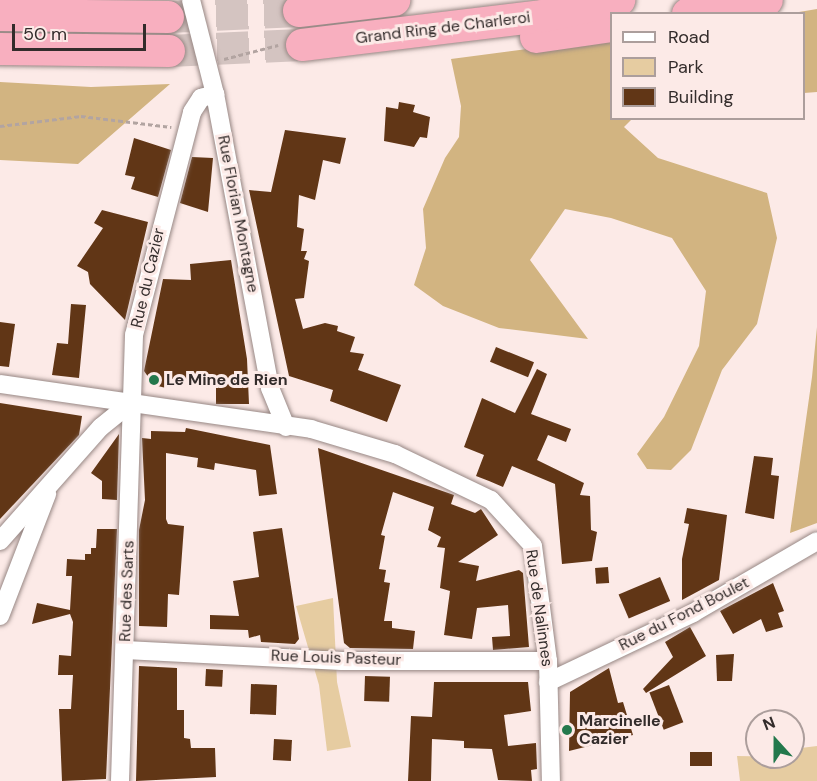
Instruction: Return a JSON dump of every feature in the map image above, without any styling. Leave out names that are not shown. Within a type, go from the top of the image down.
[{"type":"highway","name":"Grand Ring de Charleroi","points":[[299,11],[389,0]]},
{"type":"highway","name":"Grand Ring de Charleroi","points":[[292,45],[543,16],[619,0]]},
{"type":"highway","points":[[699,12],[767,0]]},
{"type":"highway","points":[[0,15],[179,8]]},
{"type":"highway","points":[[437,30],[461,49],[610,26]]},
{"type":"highway","points":[[0,49],[169,51]]},
{"type":"street","name":"Rue Florian Montagne","points":[[179,8],[207,63],[215,94],[270,388],[286,427]]},
{"type":"street","name":"Rue du Cazier","points":[[133,401],[130,375],[137,344],[134,334],[187,129],[198,100],[215,94]]},
{"type":"street","name":"Rue de Nalinnes","points":[[0,384],[133,401],[286,427],[311,429],[395,454],[491,500],[533,546],[548,661],[550,781]]},
{"type":"street","points":[[0,542],[101,427],[133,401]]},
{"type":"street","name":"Rue des Sarts","points":[[120,781],[133,401]]},
{"type":"street","points":[[0,616],[52,481]]},
{"type":"street","name":"Rue du Fond Boulet","points":[[548,682],[693,613],[817,542]]},
{"type":"street","name":"Rue Louis Pasteur","points":[[125,650],[342,661],[548,661]]},
{"type":"path","points":[[207,63],[292,45]]},
{"type":"path","points":[[0,126],[81,116],[187,129]]},
{"type":"green space","points":[[333,598],[337,682],[351,747],[327,751],[319,685],[296,606]]},
{"type":"green space","points":[[817,746],[817,781],[740,781],[737,756],[745,756],[745,769],[805,769],[805,748]]},
{"type":"shaded area","points":[[817,9],[817,92],[805,93],[805,12],[799,12]]},
{"type":"shaded area","points":[[610,38],[610,120],[631,120],[624,127],[658,158],[767,193],[777,238],[757,324],[722,370],[691,450],[671,470],[647,469],[637,454],[664,417],[699,346],[706,291],[672,238],[611,218],[565,209],[530,260],[588,339],[499,328],[443,306],[414,285],[426,248],[423,209],[445,158],[459,137],[461,106],[451,59]]},
{"type":"shaded area","points":[[0,82],[91,87],[170,84],[78,164],[0,160]]},
{"type":"shaded area","points":[[817,327],[817,523],[790,533],[812,377]]},
{"type":"building","points":[[399,102],[415,105],[413,112],[430,117],[427,138],[420,137],[414,147],[384,141],[386,107],[398,109]]},
{"type":"building","points":[[285,130],[346,138],[340,164],[323,160],[315,200],[299,195],[297,227],[304,229],[301,251],[307,251],[304,259],[309,261],[304,298],[295,299],[303,329],[325,323],[338,326],[337,331],[355,337],[350,352],[364,354],[358,370],[401,385],[387,422],[330,401],[333,390],[289,376],[249,190],[271,192]]},
{"type":"building","points":[[134,138],[171,150],[158,197],[131,189],[135,177],[125,175]]},
{"type":"building","points":[[192,157],[213,158],[208,212],[180,203]]},
{"type":"building","points":[[102,210],[148,222],[125,320],[90,284],[88,272],[77,266],[103,228],[94,223]]},
{"type":"building","points":[[231,260],[247,359],[249,404],[216,404],[216,386],[167,378],[166,388],[154,385],[144,371],[163,279],[191,280],[190,264]]},
{"type":"building","points":[[71,304],[86,305],[79,378],[52,375],[57,343],[68,344]]},
{"type":"building","points":[[0,322],[15,324],[9,367],[0,366]]},
{"type":"building","points":[[496,347],[534,362],[528,377],[490,362]]},
{"type":"building","points":[[537,369],[547,374],[531,414],[571,429],[566,442],[548,435],[537,460],[584,483],[580,495],[590,496],[591,530],[597,532],[592,561],[562,564],[555,484],[512,466],[503,487],[476,476],[484,455],[464,447],[482,398],[515,413]]},
{"type":"building","points":[[0,403],[82,416],[79,435],[0,519]]},
{"type":"building","points":[[186,428],[270,445],[277,494],[259,496],[256,470],[215,463],[214,470],[197,467],[198,458],[166,453],[166,519],[168,524],[184,526],[179,595],[168,594],[167,627],[139,626],[139,530],[145,500],[142,438],[151,439],[151,431],[185,432]]},
{"type":"building","points":[[119,434],[117,500],[102,499],[102,481],[91,473]]},
{"type":"building","points":[[318,448],[454,495],[451,504],[475,513],[481,509],[498,535],[458,562],[479,566],[476,581],[519,570],[523,573],[529,647],[493,650],[492,637],[510,636],[508,605],[477,608],[472,639],[444,635],[450,591],[440,588],[445,548],[437,547],[441,537],[428,530],[434,507],[393,492],[381,535],[385,536],[379,569],[386,570],[384,582],[390,583],[384,621],[392,621],[392,628],[415,631],[413,649],[350,648],[344,643]]},
{"type":"building","points":[[754,456],[773,458],[771,475],[779,476],[774,519],[745,513]]},
{"type":"building","points":[[687,508],[727,515],[719,580],[682,600],[682,559],[689,524],[684,523]]},
{"type":"building","points":[[282,528],[299,639],[295,644],[261,642],[260,635],[249,638],[248,630],[210,629],[210,615],[239,616],[233,581],[259,577],[253,532]]},
{"type":"building","points":[[97,529],[117,529],[106,779],[62,781],[59,709],[71,709],[73,675],[58,675],[59,655],[71,656],[73,622],[70,614],[32,624],[37,603],[70,610],[72,576],[66,576],[67,559],[85,560],[85,554],[91,554],[91,548],[96,548]]},
{"type":"building","points":[[608,567],[609,583],[596,584],[595,568]]},
{"type":"building","points":[[660,577],[670,601],[629,619],[619,595]]},
{"type":"building","points":[[773,583],[784,611],[778,613],[783,627],[766,632],[761,619],[733,634],[720,611]]},
{"type":"building","points":[[690,627],[706,656],[646,693],[643,689],[673,657],[665,642]]},
{"type":"building","points":[[734,654],[732,681],[717,681],[716,655]]},
{"type":"building","points":[[139,666],[177,668],[177,710],[184,710],[184,738],[190,739],[191,748],[215,748],[216,777],[136,781]]},
{"type":"building","points":[[609,668],[618,703],[623,702],[633,735],[569,751],[570,692]]},
{"type":"building","points":[[206,669],[223,670],[222,687],[205,686]]},
{"type":"building","points":[[365,676],[390,677],[389,702],[364,701]]},
{"type":"building","points":[[434,682],[528,682],[531,711],[504,715],[508,746],[536,743],[537,769],[531,770],[532,781],[498,780],[492,749],[464,748],[464,741],[432,739],[431,781],[408,781],[411,716],[432,717]]},
{"type":"building","points":[[251,684],[277,685],[276,715],[250,714]]},
{"type":"building","points":[[669,685],[683,722],[664,730],[649,693]]},
{"type":"building","points":[[274,739],[292,740],[291,761],[273,760]]},
{"type":"building","points":[[690,752],[712,752],[712,766],[690,766]]},
{"type":"tunnel","points":[[168,17],[299,11]]},
{"type":"tunnel","points":[[169,51],[302,45]]},
{"type":"place","name":"Le Mine de Rien","points":[[154,380]]},
{"type":"place","name":"Marcinelle Cazier","points":[[567,730]]}]
